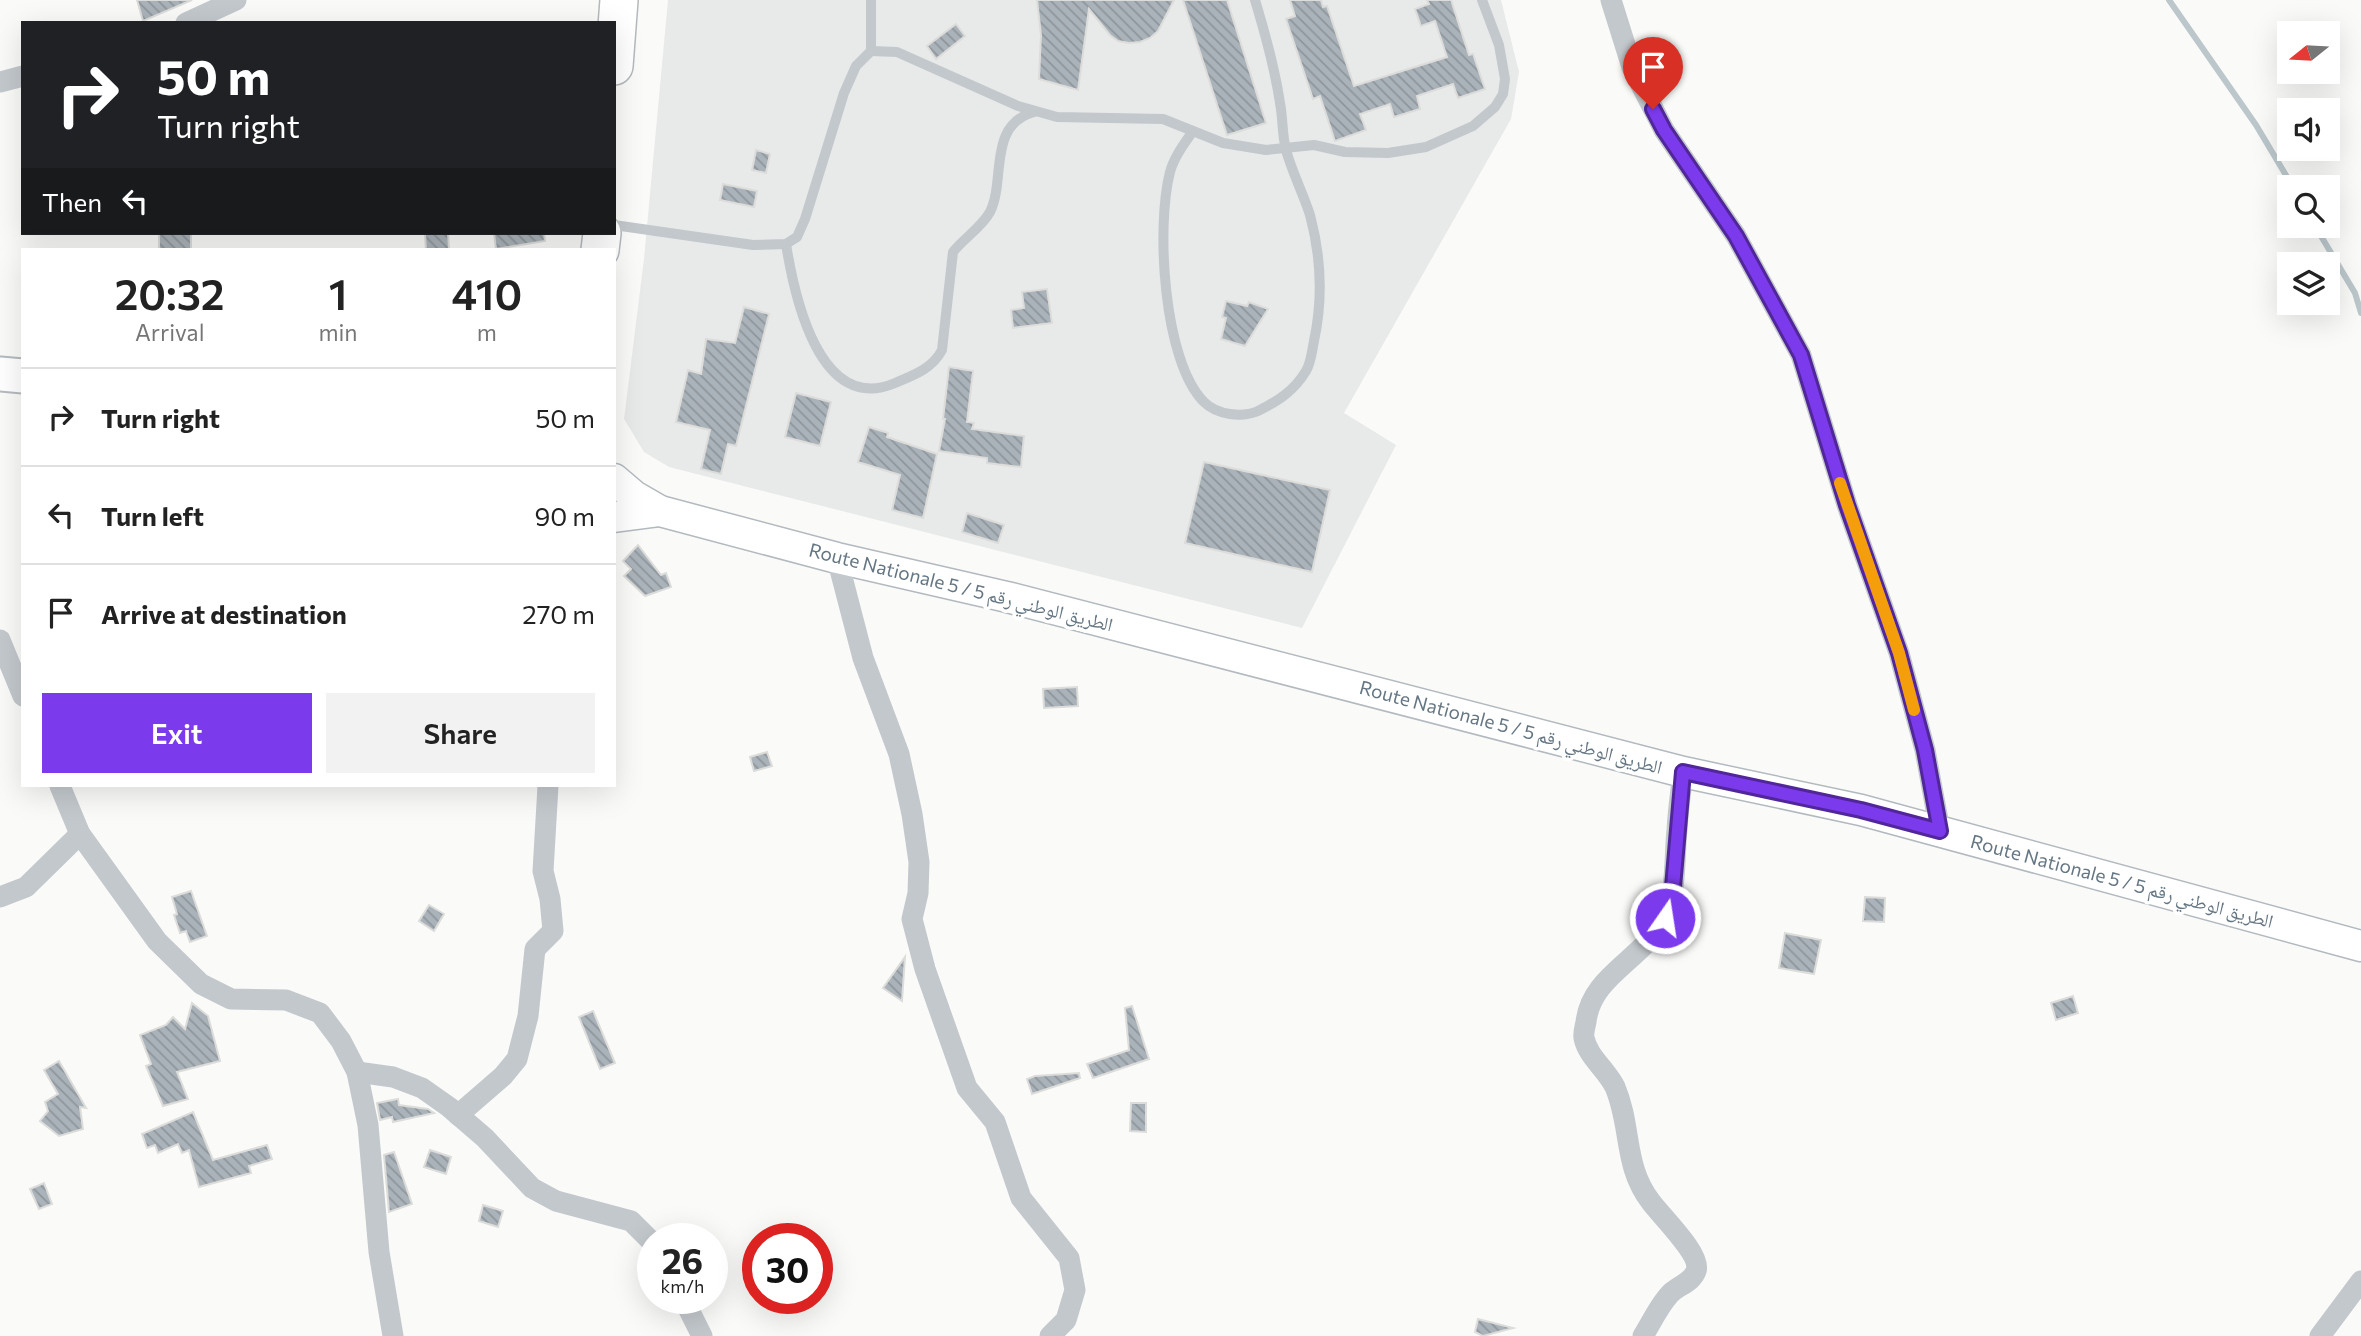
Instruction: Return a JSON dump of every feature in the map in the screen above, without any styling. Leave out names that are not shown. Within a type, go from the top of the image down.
[{"type":"highway","points":[[616,40],[619,0]]},
{"type":"main road","points":[[0,374],[21,376]]},
{"type":"main road","points":[[616,481],[634,496],[660,511]]},
{"type":"main road","name":"Route Nationale 5 / الطريق الوطني رقم 5","points":[[660,511],[837,558],[1020,600],[1683,772],[1861,810],[2361,946]]},
{"type":"main road","points":[[616,517],[660,511]]},
{"type":"street","points":[[190,21],[236,0]]},
{"type":"street","points":[[1611,0],[1632,67],[1664,130],[1736,236],[1801,355],[1847,505],[1899,653],[1925,750],[1940,831]]},
{"type":"street","points":[[0,82],[21,77]]},
{"type":"street","points":[[837,558],[863,658],[899,754],[912,814],[919,862],[918,893],[912,919],[925,969],[967,1088],[995,1122],[1021,1198],[1069,1258],[1076,1290],[1066,1320],[1051,1336]]},
{"type":"street","points":[[0,640],[21,691]]},
{"type":"street","points":[[1643,1336],[1672,1291],[1691,1278],[1696,1271],[1697,1262],[1692,1251],[1667,1223],[1637,1181],[1615,1088],[1593,1057],[1584,1037],[1586,1016],[1593,996],[1604,982],[1649,942],[1665,918],[1673,887],[1683,772]]},
{"type":"street","points":[[60,787],[80,834],[157,941],[201,984],[231,999],[286,1000],[320,1013],[341,1041],[357,1072],[368,1125],[379,1252],[393,1336]]},
{"type":"street","points":[[458,1115],[503,1076],[517,1059],[528,1016],[535,948],[553,930],[550,899],[542,871],[548,787]]},
{"type":"street","points":[[0,897],[26,887],[80,834]]},
{"type":"street","points":[[357,1072],[393,1077],[422,1088],[485,1138],[532,1188],[556,1201],[631,1221],[637,1227]]},
{"type":"street","points":[[2320,1336],[2361,1281]]},
{"type":"street","points":[[691,1314],[702,1336]]},
{"type":"lane","points":[[616,225],[753,245],[786,244],[797,237],[844,93],[856,66],[871,51],[871,0]]},
{"type":"lane","points":[[1193,131],[1179,150],[1170,171],[1162,221],[1167,307],[1189,381],[1203,401],[1214,410],[1238,415],[1250,414],[1284,398],[1307,370],[1319,318],[1320,288],[1314,234],[1309,212],[1286,149],[1280,102],[1255,0]]},
{"type":"lane","points":[[871,51],[897,52],[1034,112],[1057,117],[1163,119],[1231,145],[1266,150],[1314,145],[1345,152],[1388,153],[1426,147],[1482,120],[1503,94],[1505,79],[1499,45],[1482,0]]},
{"type":"lane","points":[[786,244],[792,284],[806,328],[826,361],[844,383],[860,388],[888,387],[917,374],[936,360],[942,350],[953,252],[975,231],[990,211],[1004,142],[1012,124],[1020,116],[1034,112]]},
{"type":"shaded area","points":[[668,0],[1501,0],[1519,72],[1511,119],[1344,413],[1396,445],[1302,628],[669,467],[644,452],[624,419],[644,259]]},
{"type":"building","points":[[137,0],[192,0],[143,21]]},
{"type":"building","points":[[1037,0],[1174,0],[1158,31],[1140,42],[1118,41],[1089,9],[1078,90],[1039,79],[1041,35]]},
{"type":"building","points":[[1183,0],[1227,0],[1266,123],[1227,135]]},
{"type":"building","points":[[1290,0],[1321,0],[1323,7],[1327,6],[1354,86],[1447,57],[1435,21],[1421,26],[1415,9],[1429,4],[1427,0],[1451,0],[1469,55],[1473,54],[1485,89],[1458,98],[1453,84],[1417,96],[1420,109],[1394,117],[1390,104],[1360,114],[1366,130],[1335,141],[1320,96],[1313,99],[1286,19],[1295,16]]},
{"type":"building","points":[[956,24],[965,36],[936,59],[927,46]]},
{"type":"building","points":[[756,150],[770,154],[766,173],[752,170]]},
{"type":"building","points":[[723,184],[757,191],[754,207],[720,200]]},
{"type":"building","points":[[159,235],[191,235],[191,248],[159,248]]},
{"type":"building","points":[[425,235],[448,235],[449,248],[426,248]]},
{"type":"building","points":[[494,235],[544,235],[545,241],[496,248]]},
{"type":"building","points":[[1047,289],[1052,323],[1013,328],[1011,310],[1024,308],[1022,292]]},
{"type":"building","points":[[1226,301],[1247,306],[1249,302],[1268,309],[1245,346],[1221,339],[1226,318],[1222,317]]},
{"type":"building","points":[[744,307],[769,314],[736,446],[728,444],[721,474],[701,469],[710,430],[676,422],[688,370],[701,374],[706,339],[735,343]]},
{"type":"building","points":[[949,367],[973,371],[967,422],[974,423],[972,429],[1024,436],[1021,467],[987,463],[987,458],[939,451],[945,419]]},
{"type":"building","points":[[796,393],[831,402],[820,446],[785,437]]},
{"type":"building","points":[[869,427],[888,433],[887,437],[937,454],[923,518],[892,510],[900,475],[858,462]]},
{"type":"building","points":[[1204,462],[1330,490],[1312,572],[1185,543]]},
{"type":"building","points":[[967,513],[1004,525],[998,543],[962,532]]},
{"type":"building","points":[[638,545],[661,575],[666,573],[671,587],[645,596],[624,576],[631,569],[623,561]]},
{"type":"building","points":[[1077,687],[1078,706],[1044,708],[1043,689]]},
{"type":"building","points":[[767,752],[772,766],[754,771],[750,757]]},
{"type":"building","points":[[191,891],[207,936],[190,942],[186,931],[180,933],[172,897]]},
{"type":"building","points":[[1865,897],[1885,898],[1884,922],[1863,921]]},
{"type":"building","points":[[429,905],[444,914],[434,931],[419,921]]},
{"type":"building","points":[[1785,933],[1821,940],[1814,974],[1779,968]]},
{"type":"building","points":[[905,957],[902,1001],[883,988]]},
{"type":"building","points":[[2073,996],[2078,1013],[2056,1020],[2051,1003]]},
{"type":"building","points":[[192,1003],[208,1016],[220,1061],[177,1072],[188,1099],[163,1106],[146,1066],[151,1064],[140,1035],[166,1025],[173,1017],[185,1029]]},
{"type":"building","points":[[1132,1006],[1149,1059],[1093,1078],[1087,1064],[1129,1050],[1125,1008]]},
{"type":"building","points":[[593,1011],[615,1063],[600,1069],[579,1017]]},
{"type":"building","points":[[59,1061],[86,1108],[80,1107],[83,1129],[59,1136],[40,1121],[48,1111],[45,1102],[58,1094],[44,1070]]},
{"type":"building","points":[[1079,1073],[1080,1078],[1032,1094],[1027,1079],[1035,1076]]},
{"type":"building","points":[[398,1099],[399,1105],[428,1109],[434,1113],[393,1122],[392,1117],[380,1120],[377,1103]]},
{"type":"building","points":[[1131,1103],[1146,1103],[1146,1132],[1130,1131]]},
{"type":"building","points":[[193,1112],[213,1160],[267,1145],[272,1159],[249,1166],[251,1173],[199,1187],[189,1150],[182,1153],[178,1144],[158,1153],[155,1145],[147,1148],[142,1134]]},
{"type":"building","points":[[430,1150],[451,1157],[446,1174],[424,1167]]},
{"type":"building","points":[[394,1152],[412,1204],[389,1212],[384,1155]]},
{"type":"building","points":[[44,1183],[52,1204],[39,1209],[30,1189]]},
{"type":"building","points":[[483,1205],[503,1211],[498,1227],[479,1221]]},
{"type":"building","points":[[1478,1319],[1513,1328],[1483,1336],[1475,1332]]},
{"type":"waterway","points":[[2169,0],[2256,125],[2286,175]]},
{"type":"waterway","points":[[2322,238],[2355,293],[2361,313]]},
{"type":"slow traffic","points":[[1840,483],[1899,653],[1914,710]]},
{"type":"route","points":[[1653,109],[1664,130],[1736,236],[1801,355],[1847,505],[1899,653],[1925,750],[1940,831],[1861,810],[1683,772],[1673,887],[1665,918]]}]
